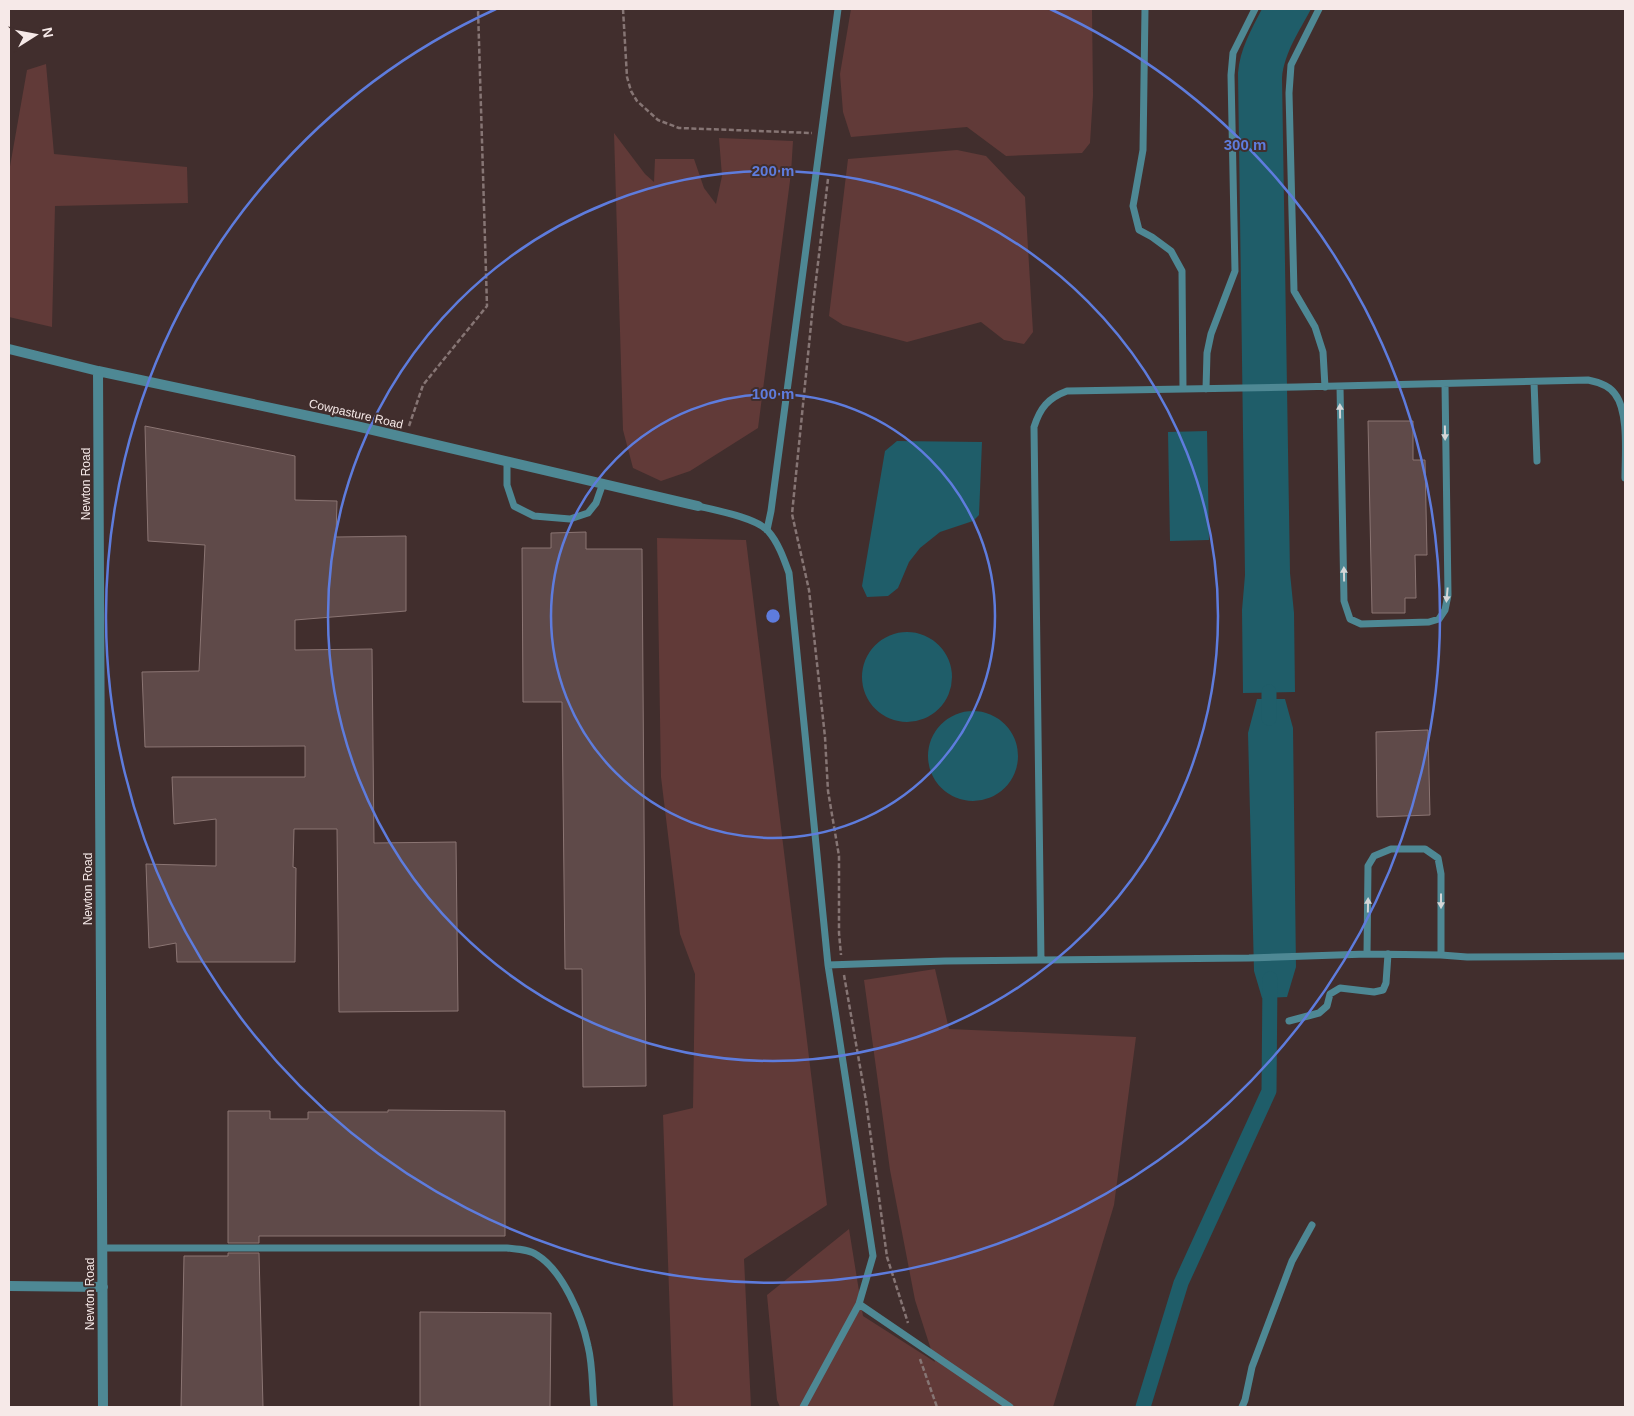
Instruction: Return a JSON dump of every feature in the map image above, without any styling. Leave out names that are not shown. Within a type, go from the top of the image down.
[{"type":"street","name":"Cowpasture Road","points":[[9,349],[98,371],[406,437],[698,506]]},
{"type":"street","name":"Newton Road","points":[[98,371],[103,1407]]},
{"type":"street","points":[[9,1286],[103,1287]]},
{"type":"lane","points":[[767,530],[838,9]]},
{"type":"lane","points":[[1145,9],[1143,150],[1133,206],[1139,230],[1171,251],[1182,271],[1183,389]]},
{"type":"lane","points":[[1206,389],[1207,353],[1211,334],[1234,271],[1231,75],[1233,54],[1255,9]]},
{"type":"lane","points":[[1319,9],[1292,65],[1289,93],[1294,290],[1315,327],[1323,352],[1325,387]]},
{"type":"lane","points":[[1041,960],[1034,427],[1038,412],[1054,396],[1067,391],[1296,388],[1588,380],[1604,385],[1616,394],[1621,406],[1624,419],[1625,478]]},
{"type":"lane","points":[[1534,382],[1536,461]]},
{"type":"lane","points":[[1340,386],[1344,601],[1350,619],[1361,624],[1429,622],[1439,619],[1445,610],[1448,595],[1445,384]]},
{"type":"lane","points":[[507,461],[506,485],[514,506],[534,516],[570,519],[588,513],[596,503],[603,484]]},
{"type":"lane","points":[[698,506],[740,516],[767,530],[781,552],[789,573],[828,965],[873,1256],[859,1304],[803,1407]]},
{"type":"lane","points":[[1366,954],[1368,866],[1374,856],[1404,848],[1425,849],[1438,858],[1441,874],[1440,955]]},
{"type":"lane","points":[[828,965],[1249,958],[1366,954],[1467,957],[1625,956]]},
{"type":"lane","points":[[1289,1021],[1319,1013],[1327,1006],[1330,994],[1340,988],[1374,992],[1383,990],[1386,983],[1388,954]]},
{"type":"lane","points":[[1242,1407],[1252,1367],[1292,1261],[1312,1225]]},
{"type":"lane","points":[[102,1248],[507,1248],[531,1252],[548,1265],[559,1278],[577,1310],[588,1346],[594,1407]]},
{"type":"lane","points":[[859,1304],[1010,1407]]},
{"type":"path","points":[[406,437],[423,385],[487,306],[478,9]]},
{"type":"path","points":[[623,9],[627,77],[631,91],[637,101],[658,120],[679,128],[821,135]]},
{"type":"path","points":[[829,171],[813,305],[792,514],[809,590],[825,736],[828,791],[839,856],[839,933],[846,996],[866,1101],[887,1257],[937,1407]]},
{"type":"shaded area","points":[[851,9],[1092,9],[1093,95],[1090,143],[1082,153],[1006,156],[967,127],[851,137],[843,112],[840,74]]},
{"type":"shaded area","points":[[46,64],[54,154],[187,167],[188,203],[55,206],[52,327],[9,317],[9,172],[27,70]]},
{"type":"shaded area","points":[[614,133],[645,174],[654,182],[655,159],[694,159],[704,188],[716,204],[722,176],[719,138],[793,141],[791,173],[758,428],[690,471],[661,481],[633,468],[623,430]]},
{"type":"shaded area","points":[[957,150],[986,156],[1025,197],[1033,332],[1024,344],[1004,340],[981,322],[907,342],[843,325],[829,316],[848,159]]},
{"type":"shaded area","points":[[657,538],[746,540],[827,1205],[744,1259],[751,1407],[673,1407],[663,1115],[693,1108],[695,974],[680,934],[661,777]]},
{"type":"shaded area","points":[[935,969],[949,1029],[1136,1037],[1114,1205],[1053,1407],[780,1407],[777,1400],[767,1295],[849,1229],[863,1316],[935,1362],[915,1300],[890,1170],[864,980]]},
{"type":"water","points":[[1262,9],[1311,9],[1289,51],[1282,78],[1290,573],[1294,613],[1295,692],[1243,693],[1242,610],[1245,575],[1238,73],[1239,64],[1250,32]]},
{"type":"water","points":[[1207,431],[1209,540],[1170,541],[1168,432]]},
{"type":"water","points":[[897,441],[982,442],[979,515],[973,521],[940,532],[920,548],[909,562],[898,588],[888,596],[867,597],[862,586],[885,451]]},
{"type":"water","points":[[907,632],[924,636],[939,645],[948,660],[952,677],[948,694],[939,709],[924,718],[907,722],[890,718],[875,709],[866,694],[862,677],[866,660],[875,645],[890,636]]},
{"type":"water","points":[[1257,699],[1285,699],[1293,728],[1296,967],[1287,997],[1262,998],[1254,971],[1248,733]]},
{"type":"water","points":[[973,711],[990,715],[1005,724],[1014,739],[1018,756],[1014,773],[1005,788],[990,797],[973,801],[956,797],[941,788],[932,773],[928,756],[932,739],[941,724],[956,715]]},
{"type":"building","points":[[1368,421],[1413,421],[1413,460],[1425,460],[1427,555],[1415,555],[1416,598],[1405,598],[1405,613],[1372,613]]},
{"type":"building","points":[[145,426],[295,456],[295,500],[337,501],[336,537],[406,536],[406,611],[295,620],[295,650],[372,649],[374,843],[456,842],[458,1011],[339,1012],[337,829],[294,829],[293,867],[296,868],[295,962],[177,962],[176,943],[149,948],[146,864],[216,866],[216,819],[174,824],[172,777],[305,777],[305,746],[145,747],[142,672],[199,671],[205,545],[148,541]]},
{"type":"building","points":[[586,532],[586,549],[642,549],[646,1086],[583,1087],[582,969],[565,969],[562,702],[523,702],[522,548],[551,548],[551,533]]},
{"type":"building","points":[[1428,730],[1430,815],[1377,817],[1376,732]]},
{"type":"building","points":[[388,1110],[505,1111],[505,1236],[259,1236],[259,1243],[228,1243],[228,1111],[270,1111],[270,1119],[308,1119],[308,1112],[388,1112]]},
{"type":"building","points":[[228,1253],[259,1253],[263,1407],[181,1407],[184,1256],[228,1256]]},
{"type":"building","points":[[420,1312],[551,1313],[550,1407],[420,1407]]},
{"type":"waterway","points":[[1269,692],[1269,718]]},
{"type":"waterway","points":[[1143,1407],[1181,1283],[1269,1091],[1270,979]]}]
